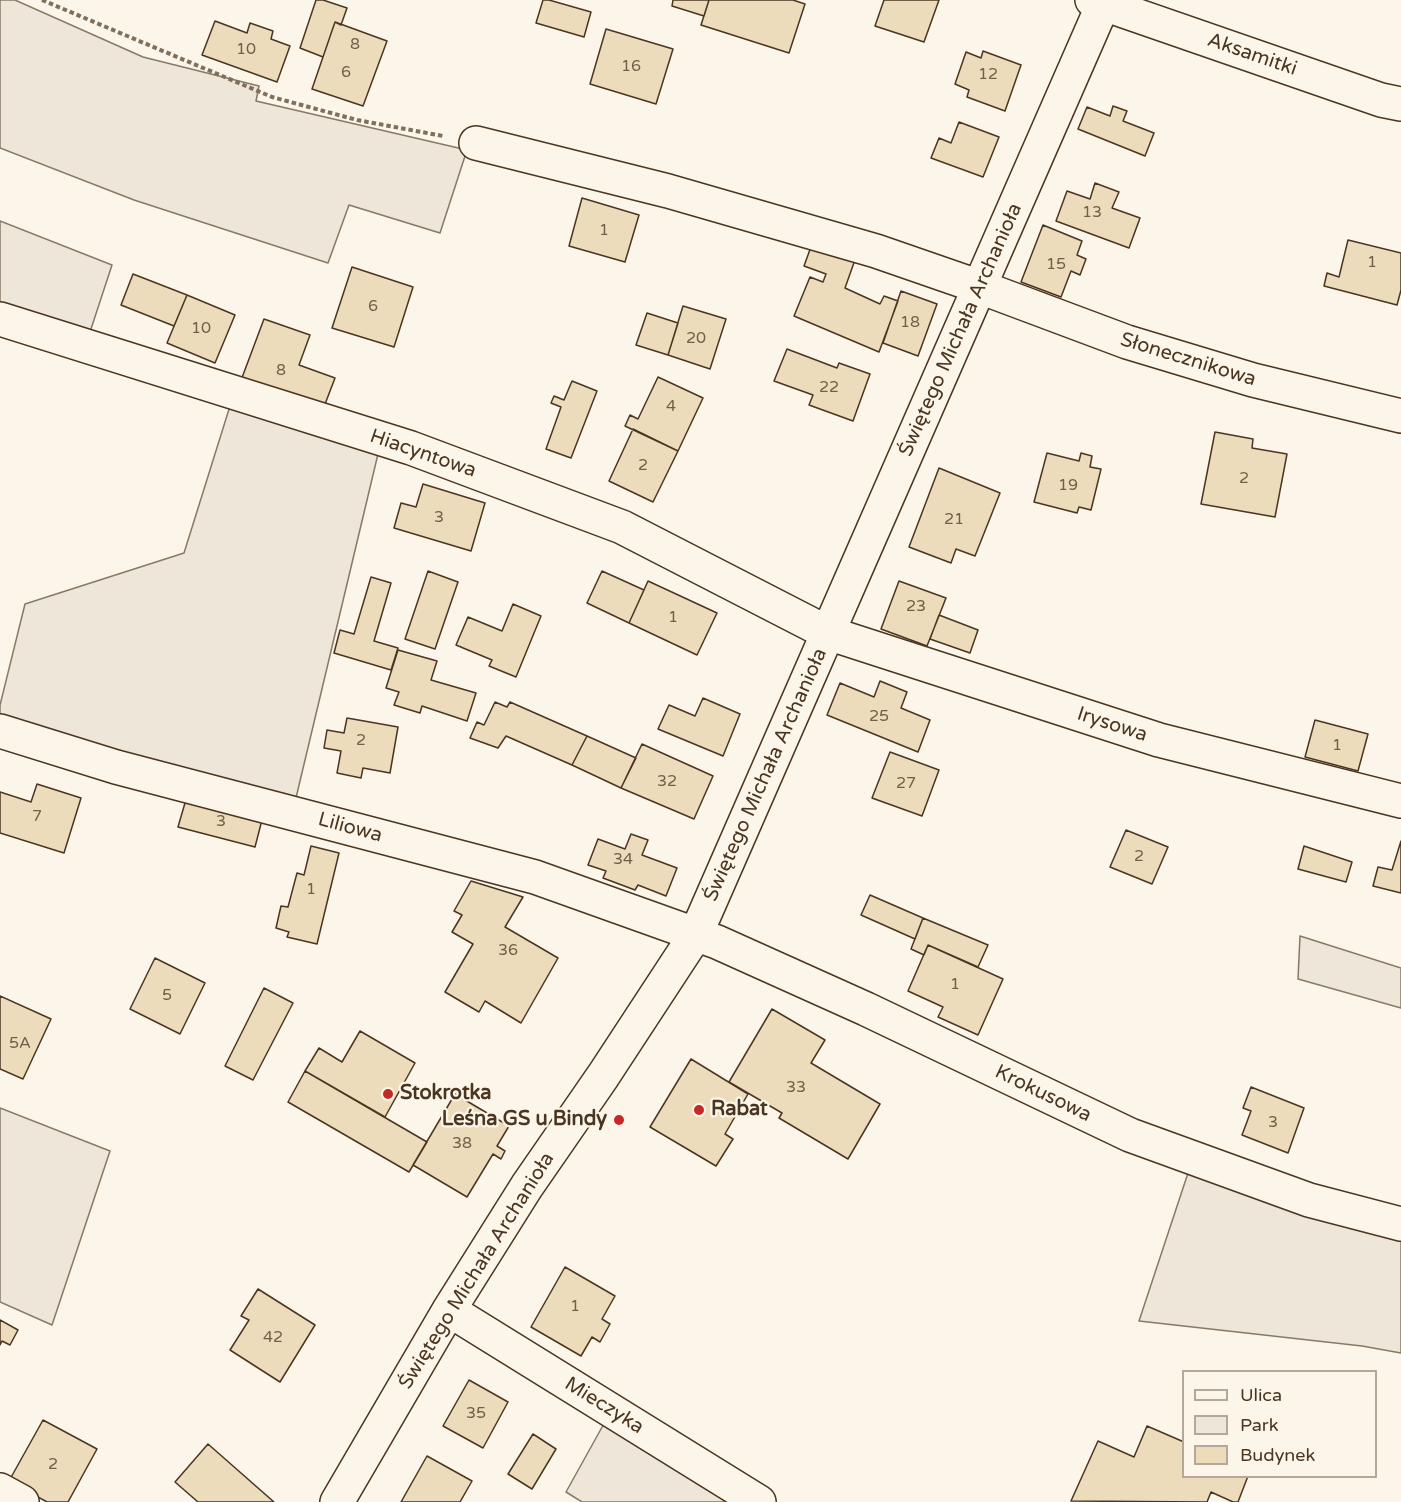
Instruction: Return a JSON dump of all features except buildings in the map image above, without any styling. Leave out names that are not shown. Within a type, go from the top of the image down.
[{"type":"street","name":"Aksamitki","points":[[1100,1],[1381,100],[1401,104]]},
{"type":"street","name":"Świętego Michała Archanioła","points":[[337,1502],[449,1310],[527,1186],[635,1029],[696,934],[980,287],[1100,1]]},
{"type":"street","name":"Słonecznikowa","points":[[476,143],[680,194],[876,251],[1127,342],[1253,380],[1401,416]]},
{"type":"street","name":"Hiacyntowa","points":[[0,319],[411,448],[622,527],[828,633]]},
{"type":"street","name":"Irysowa","points":[[828,633],[1159,740],[1401,801]]},
{"type":"street","name":"Liliowa","points":[[0,731],[116,767],[536,877],[696,934]]},
{"type":"street","name":"Krokusowa","points":[[696,934],[866,1009],[1130,1136],[1309,1200],[1401,1224]]},
{"type":"street","name":"Mieczyka","points":[[449,1310],[759,1502]]},
{"type":"street","points":[[0,1490],[22,1502]]},
{"type":"path","points":[[42,0],[272,98],[357,120],[476,143]]},
{"type":"green space","points":[[0,0],[15,0],[143,57],[259,86],[256,101],[467,150],[440,233],[349,205],[328,263],[134,200],[0,148]]},
{"type":"green space","points":[[0,221],[112,265],[88,338],[0,311]]},
{"type":"green space","points":[[230,406],[378,454],[295,802],[0,721],[0,705],[25,604],[184,553]]},
{"type":"green space","points":[[1300,936],[1401,968],[1401,1008],[1298,979]]},
{"type":"green space","points":[[0,1108],[110,1151],[52,1325],[0,1302]]},
{"type":"green space","points":[[1189,1170],[1401,1236],[1401,1353],[1362,1346],[1139,1321]]},
{"type":"green space","points":[[606,1420],[736,1502],[582,1502],[566,1492]]},
{"type":"place","name":"Stokrotka","points":[[388,1094]]},
{"type":"place","name":"Rabat","points":[[699,1110]]},
{"type":"place","name":"Leśna GS u Bindy","points":[[619,1120]]}]
